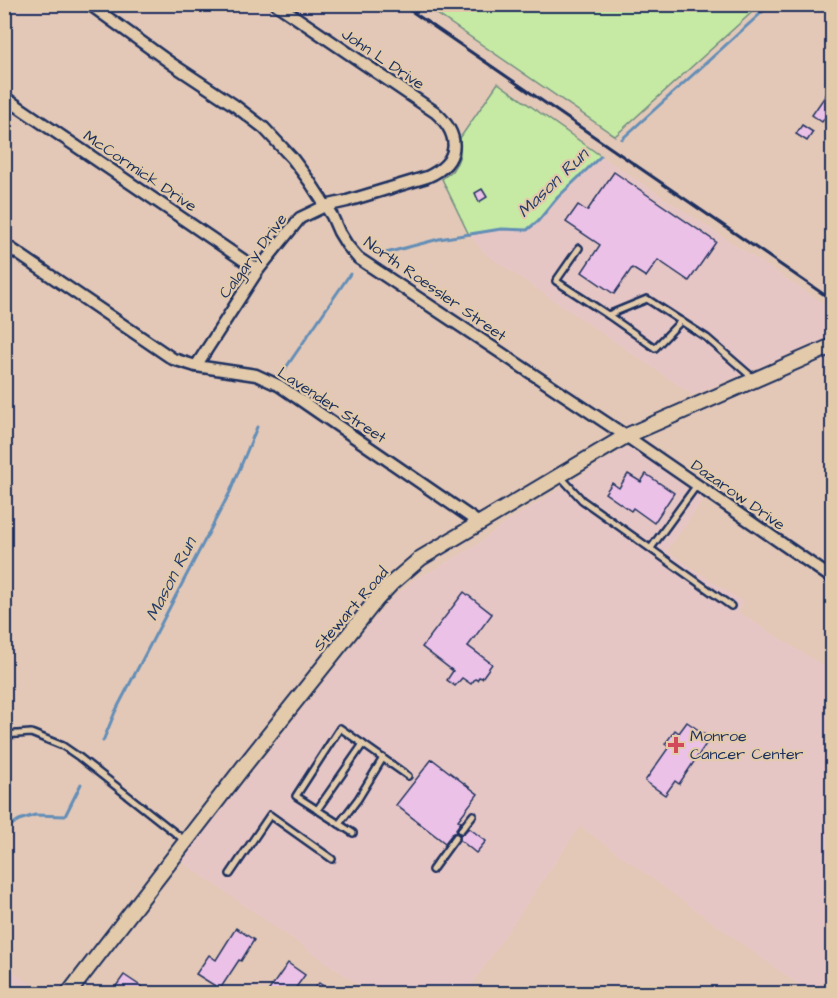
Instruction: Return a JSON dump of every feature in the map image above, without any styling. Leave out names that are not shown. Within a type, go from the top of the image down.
[{"type":"street","name":"North Roessler Street","points":[[89,4],[264,128],[310,182],[347,245],[358,258],[626,436]]},
{"type":"street","name":"John L Drive","points":[[276,4],[435,112],[443,119],[450,131],[453,152]]},
{"type":"street","name":"McCormick Drive","points":[[4,97],[258,270]]},
{"type":"street","name":"Calgary Drive","points":[[196,366],[258,270],[300,218],[325,206],[438,173],[445,168],[453,152]]},
{"type":"street","name":"Lavender Street","points":[[4,244],[173,359],[196,366],[256,375],[280,386],[479,523]]},
{"type":"street","name":"Stewart Road","points":[[68,993],[377,599],[421,558],[626,436],[832,346]]},
{"type":"street","name":"Dazarow Drive","points":[[626,436],[832,578]]},
{"type":"lane","points":[[579,248],[556,281],[655,348],[681,321]]},
{"type":"lane","points":[[608,315],[647,299],[707,338],[754,380]]},
{"type":"lane","points":[[560,475],[582,500],[731,606]]},
{"type":"lane","points":[[651,549],[697,485]]},
{"type":"lane","points":[[353,833],[296,796],[340,728],[408,776]]},
{"type":"lane","points":[[4,735],[32,733],[63,746],[186,841]]},
{"type":"lane","points":[[317,810],[363,744]]},
{"type":"lane","points":[[339,824],[358,799],[383,758]]},
{"type":"lane","points":[[230,874],[270,815],[332,859]]},
{"type":"lane","points":[[461,830],[473,815]]},
{"type":"lane","points":[[432,870],[456,837]]},
{"type":"shaded area","points":[[601,156],[832,309],[832,336],[693,395],[487,255],[469,235],[538,221],[558,197]]},
{"type":"shaded area","points":[[629,446],[705,497],[667,551],[744,603],[738,612],[832,671],[832,967],[817,993],[810,993],[580,826],[466,993],[370,993],[181,861],[387,603],[415,579],[475,546],[505,523]]},
{"type":"shaded area","points":[[5,967],[44,993],[5,993]]},
{"type":"green space","points":[[424,5],[760,5],[615,136]]},
{"type":"green space","points":[[498,83],[601,156],[527,230],[501,229],[469,235],[442,179],[452,171],[457,163],[460,155],[460,138]]},
{"type":"building","points":[[832,86],[832,107],[822,122],[812,115]]},
{"type":"building","points":[[802,125],[813,132],[807,141],[796,134]]},
{"type":"building","points":[[614,172],[716,242],[689,281],[658,260],[646,277],[632,268],[614,294],[582,272],[600,245],[566,222],[578,205],[587,211]]},
{"type":"building","points":[[482,189],[487,197],[479,202],[475,193]]},
{"type":"building","points":[[628,474],[641,482],[646,474],[674,493],[654,523],[633,508],[631,511],[605,493],[612,483],[619,488]]},
{"type":"building","points":[[464,592],[492,614],[468,646],[492,664],[482,678],[475,679],[471,684],[462,678],[455,686],[447,680],[453,671],[422,647]]},
{"type":"building","points":[[687,722],[710,738],[679,784],[675,781],[665,795],[645,781],[669,747],[665,744],[675,730],[679,733]]},
{"type":"building","points":[[432,759],[478,794],[458,820],[461,822],[456,829],[457,832],[452,834],[445,843],[396,805]]},
{"type":"building","points":[[469,828],[486,841],[476,853],[460,840],[460,835]]},
{"type":"building","points":[[236,928],[254,940],[220,989],[196,974],[209,955],[216,960]]},
{"type":"building","points":[[288,963],[305,975],[292,993],[267,993]]},
{"type":"building","points":[[124,975],[151,993],[111,993]]},
{"type":"building","points":[[319,983],[334,993],[311,993]]},
{"type":"waterway","name":"Mason Run","points":[[622,139],[771,4]]},
{"type":"waterway","name":"Mason Run","points":[[382,254],[439,239],[501,229],[527,230],[601,156]]},
{"type":"waterway","name":"Mason Run","points":[[285,369],[350,274]]},
{"type":"waterway","name":"Mason Run","points":[[103,741],[115,712],[230,492],[257,427]]},
{"type":"waterway","name":"Mason Run","points":[[4,830],[19,820],[35,815],[65,816],[81,784]]},
{"type":"railway","points":[[401,4],[832,300]]},
{"type":"place","name":"Monroe Cancer Center","points":[[676,745]]}]
